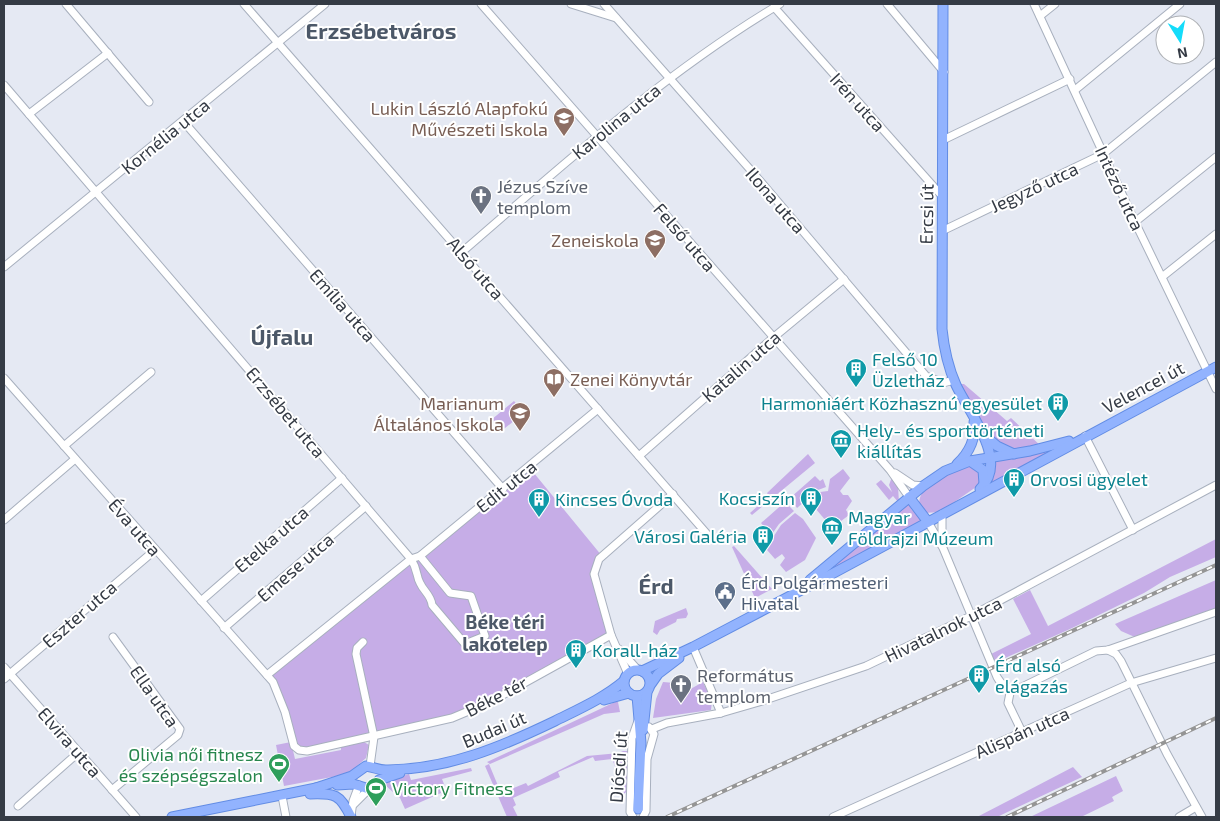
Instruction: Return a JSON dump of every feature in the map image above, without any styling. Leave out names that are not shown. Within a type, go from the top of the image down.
[{"type":"main road","name":"Ercsi út","points":[[943,4],[942,329],[945,354],[954,380],[982,434]]},
{"type":"main road","name":"Velencei út","points":[[1085,436],[1216,367]]},
{"type":"main road","points":[[954,467],[967,454],[972,444],[973,419]]},
{"type":"main road","points":[[982,434],[997,446],[1015,454]]},
{"type":"main road","points":[[971,498],[984,486],[990,476],[991,457],[982,434]]},
{"type":"main road","points":[[788,596],[848,551],[923,486],[954,467],[970,461],[1043,448],[1085,436]]},
{"type":"main road","points":[[640,670],[693,647],[1085,436]]},
{"type":"main road","points":[[970,461],[983,470],[984,486]]},
{"type":"main road","points":[[909,498],[928,522]]},
{"type":"main road","points":[[649,688],[658,674],[693,647]]},
{"type":"main road","points":[[640,670],[649,676],[649,688]]},
{"type":"main road","name":"Budai út","points":[[172,817],[316,788],[358,772],[363,767],[411,769],[447,764],[476,756],[585,706],[640,670]]},
{"type":"main road","name":"Diósdi út","points":[[626,678],[643,719]]},
{"type":"main road","name":"Budai út","points":[[585,706],[633,695],[649,688]]},
{"type":"main road","name":"Diósdi út","points":[[638,815],[643,719],[649,688]]},
{"type":"main road","points":[[373,768],[379,780]]},
{"type":"main road","name":"Budai út","points":[[316,788],[359,785],[369,789],[376,786],[379,780],[411,769]]},
{"type":"main road","points":[[358,772],[356,779],[359,785]]},
{"type":"main road","points":[[282,796],[333,794],[343,802],[351,817]]},
{"type":"street","points":[[66,4],[150,102]]},
{"type":"street","name":"Alsó utca","points":[[244,4],[707,534]]},
{"type":"street","name":"Kornélia utca","points":[[4,267],[325,4]]},
{"type":"street","name":"Felső utca","points":[[480,4],[890,470],[909,498]]},
{"type":"street","points":[[571,4],[616,18]]},
{"type":"street","name":"Ilona utca","points":[[604,4],[844,278],[926,376],[943,383],[954,380]]},
{"type":"street","points":[[887,4],[944,72]]},
{"type":"street","name":"Intéző utca","points":[[1034,4],[1135,222],[1216,389]]},
{"type":"street","points":[[1040,16],[1055,4]]},
{"type":"street","points":[[1075,90],[1180,4]]},
{"type":"street","name":"Karolina utca","points":[[462,252],[596,135],[668,78],[777,6]]},
{"type":"street","name":"Irén utca","points":[[777,6],[942,196]]},
{"type":"street","points":[[30,114],[108,53]]},
{"type":"street","name":"Jegyző utca","points":[[942,231],[1103,154],[1216,62]]},
{"type":"street","points":[[943,140],[1070,79]]},
{"type":"street","name":"Erzsébet utca","points":[[4,85],[97,191],[411,559],[418,572],[420,583],[431,597],[432,605],[465,644],[485,636],[471,596],[450,593],[420,556]]},
{"type":"street","name":"Emília utca","points":[[183,121],[503,489]]},
{"type":"street","points":[[1135,222],[1216,157]]},
{"type":"street","points":[[1162,277],[1216,234]]},
{"type":"street","name":"Katalin utca","points":[[639,456],[844,278]]},
{"type":"street","points":[[64,446],[151,372]]},
{"type":"street","name":"Éva utca","points":[[4,378],[267,675]]},
{"type":"street","name":"Edit utca","points":[[411,559],[420,556],[598,409]]},
{"type":"street","points":[[1085,436],[1133,530]]},
{"type":"street","points":[[4,520],[75,459]]},
{"type":"street","name":"Felső utca","points":[[890,470],[913,485],[923,486]]},
{"type":"street","name":"Etelka utca","points":[[201,601],[342,478]]},
{"type":"street","name":"Hivatalnok utca","points":[[652,729],[667,723],[721,713],[807,687],[866,666],[971,616],[1216,484]]},
{"type":"street","points":[[626,678],[611,635],[594,574],[596,563],[673,494]]},
{"type":"street","name":"Emese utca","points":[[224,628],[366,506]]},
{"type":"street","points":[[942,514],[943,548]]},
{"type":"street","points":[[928,522],[943,548],[998,679],[1011,688],[1020,688],[1096,651],[1108,650],[1216,612]]},
{"type":"street","name":"Eszter utca","points":[[4,679],[155,550]]},
{"type":"street","points":[[267,675],[411,559]]},
{"type":"street","name":"Béke tér","points":[[267,675],[281,699],[294,746],[299,750],[307,751],[443,722],[470,711],[611,635]]},
{"type":"street","name":"Ella utca","points":[[112,637],[180,730],[178,735],[112,790]]},
{"type":"street","points":[[363,642],[357,648],[356,654],[374,737],[373,768]]},
{"type":"street","points":[[616,645],[640,670]]},
{"type":"street","points":[[693,647],[721,713]]},
{"type":"street","points":[[1108,650],[1118,658],[1202,817]]},
{"type":"street","name":"Alispán utca","points":[[833,817],[1131,683],[1216,658]]},
{"type":"street","name":"Elvira utca","points":[[4,667],[136,817]]},
{"type":"street","points":[[1011,688],[1008,703],[1022,732]]},
{"type":"street","name":"Diósdi út","points":[[643,719],[652,729],[654,738],[648,753],[646,811],[638,815],[630,812],[632,738],[643,719]]},
{"type":"street","points":[[18,806],[79,752]]},
{"type":"street","points":[[351,817],[352,806],[359,785]]},
{"type":"street","points":[[352,806],[369,789]]},
{"type":"street","points":[[282,796],[286,817]]},
{"type":"street","points":[[1179,817],[1196,807]]},
{"type":"shaded area","points":[[959,384],[964,384],[1007,421],[1011,418],[1042,447],[1015,451],[989,438]]},
{"type":"shaded area","points":[[514,401],[524,413],[500,432],[491,420]]},
{"type":"shaded area","points":[[1058,448],[990,485],[994,472],[994,460]]},
{"type":"shaded area","points":[[808,454],[815,463],[752,515],[750,513],[769,496],[767,493]]},
{"type":"shaded area","points":[[969,466],[981,475],[979,485],[940,512],[925,513],[919,503],[925,489],[938,479]]},
{"type":"shaded area","points":[[529,467],[602,556],[594,571],[611,635],[470,711],[299,750],[285,712],[267,675]]},
{"type":"shaded area","points":[[843,469],[850,478],[840,491],[843,495],[848,495],[852,501],[846,510],[849,515],[832,528],[810,502],[820,492],[828,491],[830,479]]},
{"type":"shaded area","points":[[815,476],[820,481],[823,479],[826,487],[818,490],[797,508],[790,498]]},
{"type":"shaded area","points":[[892,477],[898,486],[899,503],[893,496],[889,500],[876,484],[881,480],[892,492],[889,485]]},
{"type":"shaded area","points":[[785,502],[794,511],[779,524],[770,537],[761,540],[765,537],[761,532],[766,529],[761,523]]},
{"type":"shaded area","points":[[908,503],[923,521],[823,574]]},
{"type":"shaded area","points":[[795,513],[803,519],[816,538],[805,560],[786,572],[780,565],[785,558],[782,554],[775,559],[761,543],[770,542],[781,525]]},
{"type":"shaded area","points":[[1216,539],[1216,557],[1170,577],[1144,593],[1070,629],[994,663],[991,654],[1031,634],[1013,599],[1030,590],[1048,626]]},
{"type":"shaded area","points":[[734,546],[772,589],[755,598],[732,547]]},
{"type":"shaded area","points":[[1216,580],[1216,609],[1137,638],[1121,631],[1115,624]]},
{"type":"shaded area","points":[[686,608],[688,614],[686,618],[677,619],[676,622],[660,630],[657,635],[653,632],[655,621]]},
{"type":"shaded area","points":[[678,678],[687,691],[703,682],[712,701],[711,710],[653,718],[656,699],[663,682],[675,683]]},
{"type":"shaded area","points":[[618,702],[620,712],[604,714],[490,764],[487,762]]},
{"type":"shaded area","points":[[291,742],[295,759],[341,750],[341,747],[364,742],[369,745],[366,758],[348,774],[284,786],[276,745]]},
{"type":"shaded area","points":[[628,751],[627,791],[621,797],[620,792],[625,790],[612,759],[595,761],[593,757],[558,772],[560,777],[513,798],[516,805],[513,807],[518,817],[507,817],[485,766],[489,764],[501,793],[526,783],[528,786],[587,756]]},
{"type":"shaded area","points":[[1073,767],[1082,777],[997,817],[977,817]]},
{"type":"shaded area","points":[[471,768],[472,771],[442,779],[448,794],[443,796],[441,793],[405,809],[400,798],[386,786],[387,781],[409,774],[411,780]]},
{"type":"shaded area","points":[[1116,776],[1123,791],[1112,797],[1114,801],[1081,817],[1030,817]]},
{"type":"railway","points":[[667,817],[1216,565]]},
{"type":"railway","points":[[1007,817],[1216,718]]},
{"type":"place","name":"Lukin László Alapfokú Művészeti Iskola","points":[[564,137]]},
{"type":"place","name":"Jézus Szíve templom","points":[[481,215]]},
{"type":"place","name":"Zeneiskola","points":[[655,259]]},
{"type":"place","name":"Felső 10 Üzletház","points":[[856,388]]},
{"type":"place","name":"Zenei Könyvtár","points":[[554,398]]},
{"type":"place","name":"Harmoniáért Közhasznú egyesület","points":[[1058,422]]},
{"type":"place","name":"Marianum Általános Iskola","points":[[520,432]]},
{"type":"place","name":"Hely- és sporttörténeti kiállítás","points":[[841,459]]},
{"type":"place","name":"Orvosi ügyelet","points":[[1014,498]]},
{"type":"place","name":"Kocsiszín","points":[[811,517]]},
{"type":"place","name":"Kincses Óvoda","points":[[539,518]]},
{"type":"place","name":"Magyar Földrajzi Múzeum","points":[[832,546]]},
{"type":"place","name":"Városi Galéria","points":[[763,555]]},
{"type":"place","name":"Érd Polgármesteri Hivatal","points":[[725,611]]},
{"type":"place","name":"Korall-ház","points":[[576,669]]},
{"type":"place","name":"Érd alsó elágazás","points":[[979,694]]},
{"type":"place","name":"Református templom","points":[[681,704]]},
{"type":"place","name":"Olivia női fitnesz és szépségszalon","points":[[279,783]]},
{"type":"place","name":"Victory Fitness","points":[[376,807]]},
{"type":"district","name":"Erzsébetváros","points":[[381,30]]},
{"type":"district","name":"Újfalu","points":[[282,336]]},
{"type":"district","name":"Érd","points":[[656,585]]},
{"type":"district","name":"Béke téri lakótelep","points":[[505,632]]}]
